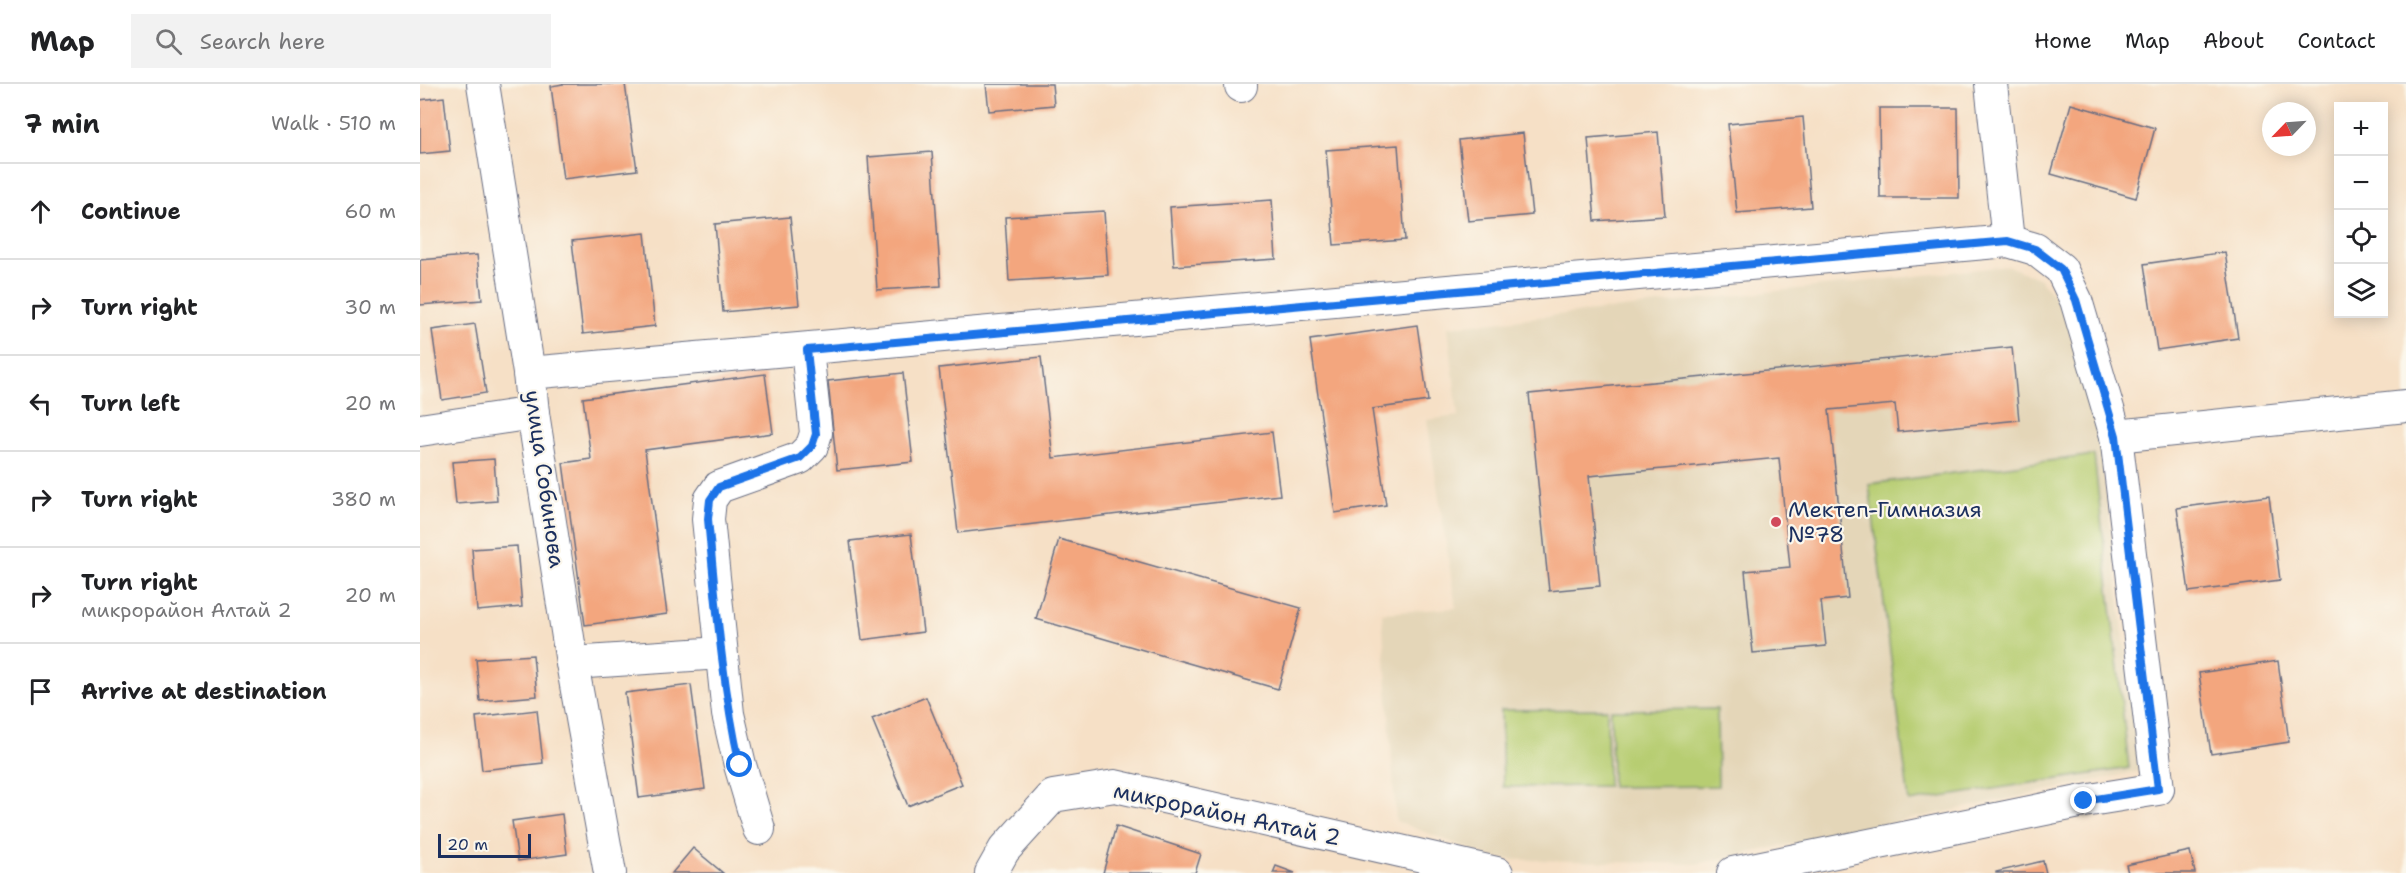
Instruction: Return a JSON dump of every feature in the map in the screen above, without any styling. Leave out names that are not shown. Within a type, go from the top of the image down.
[{"type":"street","name":"улица Собинова","points":[[483,84],[572,663],[610,873]]},
{"type":"street","points":[[1990,84],[2008,241]]},
{"type":"street","points":[[529,373],[807,350],[2008,241],[2035,249],[2061,269],[2076,300],[2116,436],[2158,789],[2084,801],[1733,873]]},
{"type":"street","points":[[759,830],[740,765],[729,714],[708,519],[710,500],[719,487],[800,458],[812,446],[816,434],[807,350]]},
{"type":"street","points":[[2116,436],[2406,406]]},
{"type":"street","points":[[420,430],[533,413]]},
{"type":"street","points":[[572,663],[721,653]]},
{"type":"street","name":"микрорайон Алтай 2","points":[[991,873],[1004,850],[1053,796],[1115,786],[1497,873]]},
{"type":"shaded area","name":"Мектеп-Гимназия №78","points":[[2008,266],[2040,279],[2062,306],[2099,435],[2140,771],[1696,864],[1496,859],[1396,821],[1382,613],[1456,608],[1427,420],[1458,416],[1448,327]]},
{"type":"green space","points":[[2094,455],[2129,768],[1909,802],[1869,484]]},
{"type":"green space","points":[[1607,709],[1608,786],[1503,787],[1501,710]]},
{"type":"green space","points":[[1717,709],[1718,786],[1612,787],[1611,710]]},
{"type":"building","points":[[625,84],[637,170],[563,179],[551,86]]},
{"type":"building","points":[[986,84],[1052,84],[1054,105],[989,111]]},
{"type":"building","points":[[444,97],[450,151],[420,154],[420,100]]},
{"type":"building","points":[[2071,104],[2155,128],[2136,198],[2051,174]]},
{"type":"building","points":[[1879,108],[1958,108],[1959,198],[1880,198]]},
{"type":"building","points":[[1803,117],[1811,207],[1737,213],[1728,124]]},
{"type":"building","points":[[1658,132],[1665,216],[1595,221],[1588,138]]},
{"type":"building","points":[[1523,133],[1532,215],[1468,221],[1459,140]]},
{"type":"building","points":[[1398,145],[1405,240],[1334,245],[1326,150]]},
{"type":"building","points":[[932,152],[941,286],[877,290],[868,157]]},
{"type":"building","points":[[1272,200],[1276,259],[1174,266],[1170,207]]},
{"type":"building","points":[[1104,211],[1108,275],[1009,281],[1005,217]]},
{"type":"building","points":[[790,217],[799,305],[723,312],[715,224]]},
{"type":"building","points":[[645,233],[655,326],[583,334],[572,241]]},
{"type":"building","points":[[2225,252],[2238,338],[2157,350],[2144,264]]},
{"type":"building","points":[[477,255],[482,300],[420,305],[420,260]]},
{"type":"building","points":[[475,324],[486,393],[442,400],[432,330]]},
{"type":"building","points":[[1417,325],[1428,401],[1372,409],[1386,505],[1335,513],[1310,340]]},
{"type":"building","points":[[2012,347],[2019,420],[1898,432],[1895,404],[1829,410],[1848,598],[1821,601],[1826,646],[1753,653],[1745,571],[1790,567],[1779,458],[1589,476],[1600,586],[1549,591],[1529,394]]},
{"type":"building","points":[[1041,357],[1053,458],[1272,432],[1280,495],[958,533],[939,368]]},
{"type":"building","points":[[903,373],[913,462],[837,470],[828,381]]},
{"type":"building","points":[[765,374],[773,433],[645,450],[667,614],[585,625],[563,463],[591,459],[583,398]]},
{"type":"building","points":[[494,459],[497,501],[456,504],[452,462]]},
{"type":"building","points":[[2269,496],[2280,580],[2189,592],[2177,508]]},
{"type":"building","points":[[911,534],[923,632],[862,640],[850,541]]},
{"type":"building","points":[[1059,539],[1301,608],[1278,689],[1036,619]]},
{"type":"building","points":[[517,546],[522,607],[477,611],[472,549]]},
{"type":"building","points":[[533,655],[537,696],[480,701],[476,659]]},
{"type":"building","points":[[2278,661],[2289,742],[2211,754],[2199,673]]},
{"type":"building","points":[[691,685],[705,789],[639,798],[625,693]]},
{"type":"building","points":[[926,697],[962,784],[908,806],[872,719]]},
{"type":"building","points":[[537,710],[543,763],[482,770],[476,717]]},
{"type":"building","points":[[562,814],[567,854],[518,861],[512,821]]},
{"type":"building","points":[[1116,826],[1201,854],[1195,873],[1103,873]]},
{"type":"building","points":[[693,848],[723,873],[672,873]]},
{"type":"building","points":[[2190,851],[2195,873],[2128,873],[2126,865]]},
{"type":"building","points":[[2043,861],[2046,873],[1996,873],[1996,872]]},
{"type":"building","points":[[1276,866],[1295,873],[1273,873]]},
{"type":"place","name":"Мектеп-Гимназия №78","points":[[1776,522]]},
{"type":"route","points":[[740,765],[729,714],[721,653],[708,519],[710,500],[719,487],[741,477],[800,458],[812,446],[816,434],[807,350],[2008,241],[2035,249],[2061,269],[2076,300],[2116,436],[2158,789],[2084,801]]}]
